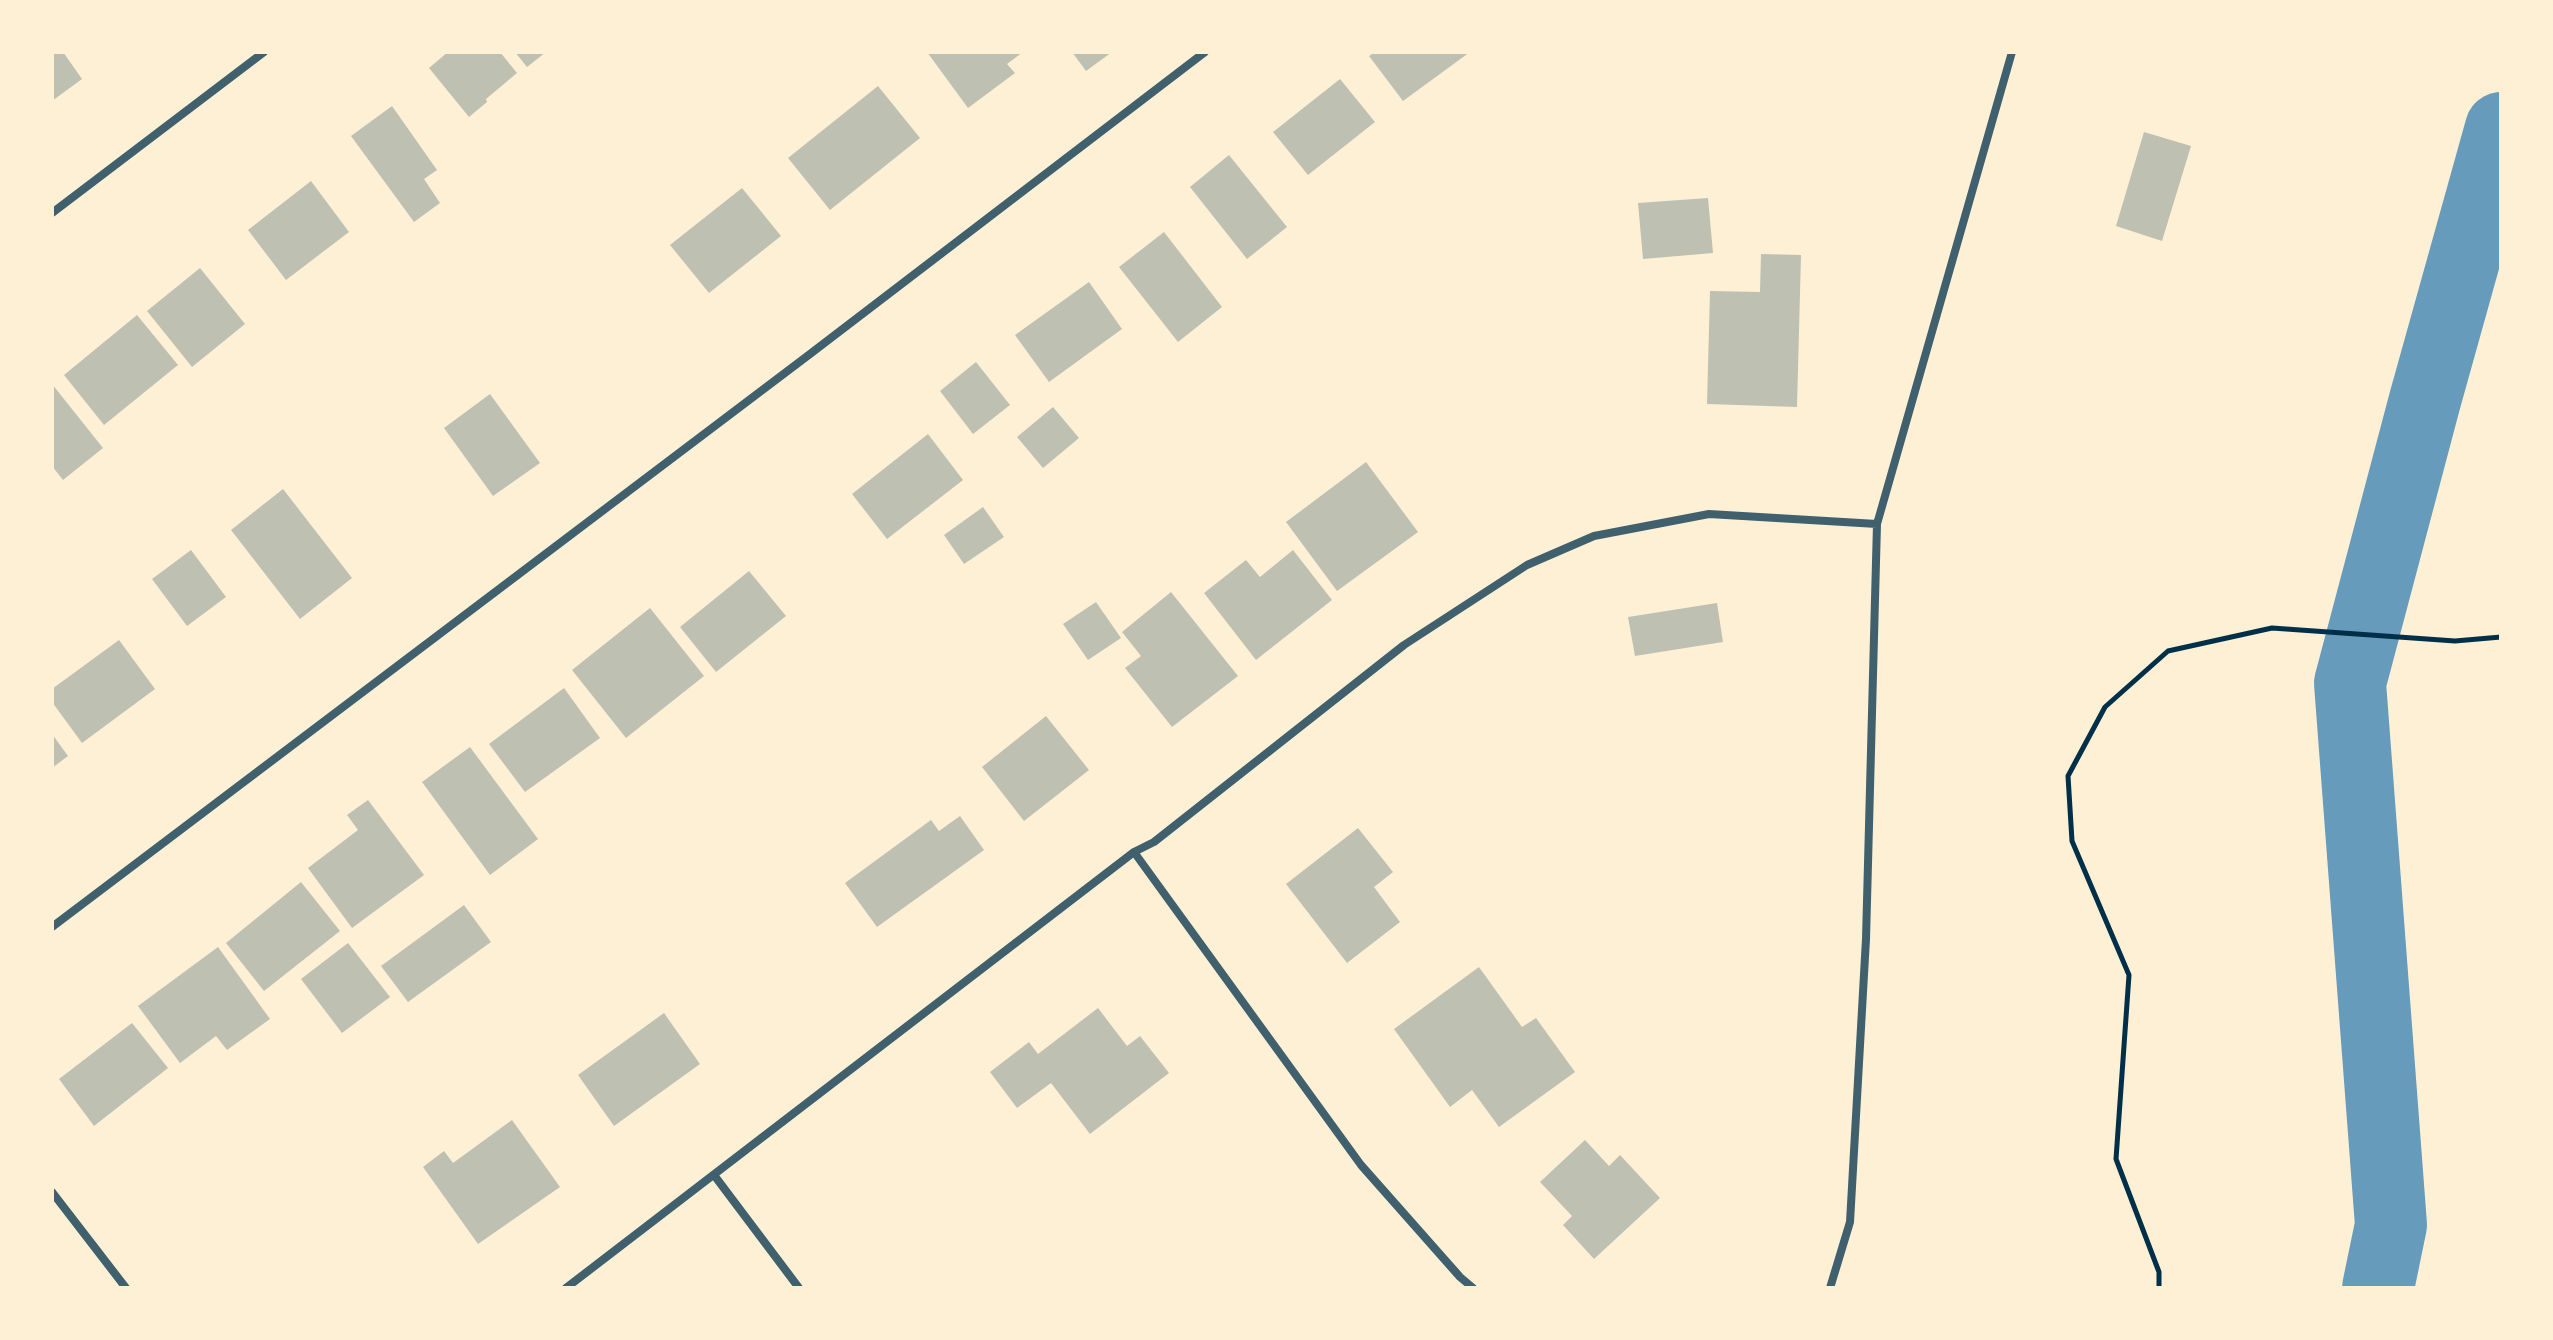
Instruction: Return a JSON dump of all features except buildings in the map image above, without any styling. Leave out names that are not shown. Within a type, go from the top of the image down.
[{"type":"street","points":[[52,213],[264,52]]},
{"type":"street","points":[[52,927],[798,364],[1205,52]]},
{"type":"street","points":[[1830,1288],[1850,1222],[1866,939],[1877,524],[2012,52]]},
{"type":"street","points":[[566,1288],[1134,852],[1154,842],[1404,645],[1527,565],[1594,536],[1709,514],[1877,524]]},
{"type":"street","points":[[1134,852],[1361,1165],[1473,1288]]},
{"type":"street","points":[[714,1175],[799,1288]]},
{"type":"street","points":[[52,1192],[126,1288]]},
{"type":"path","points":[[2159,1288],[2159,1272],[2116,1159],[2129,975],[2072,841],[2068,776],[2105,707],[2168,651],[2272,628],[2455,641],[2501,637]]},
{"type":"waterway","points":[[2378,1288],[2391,1225],[2350,683],[2501,128]]}]
